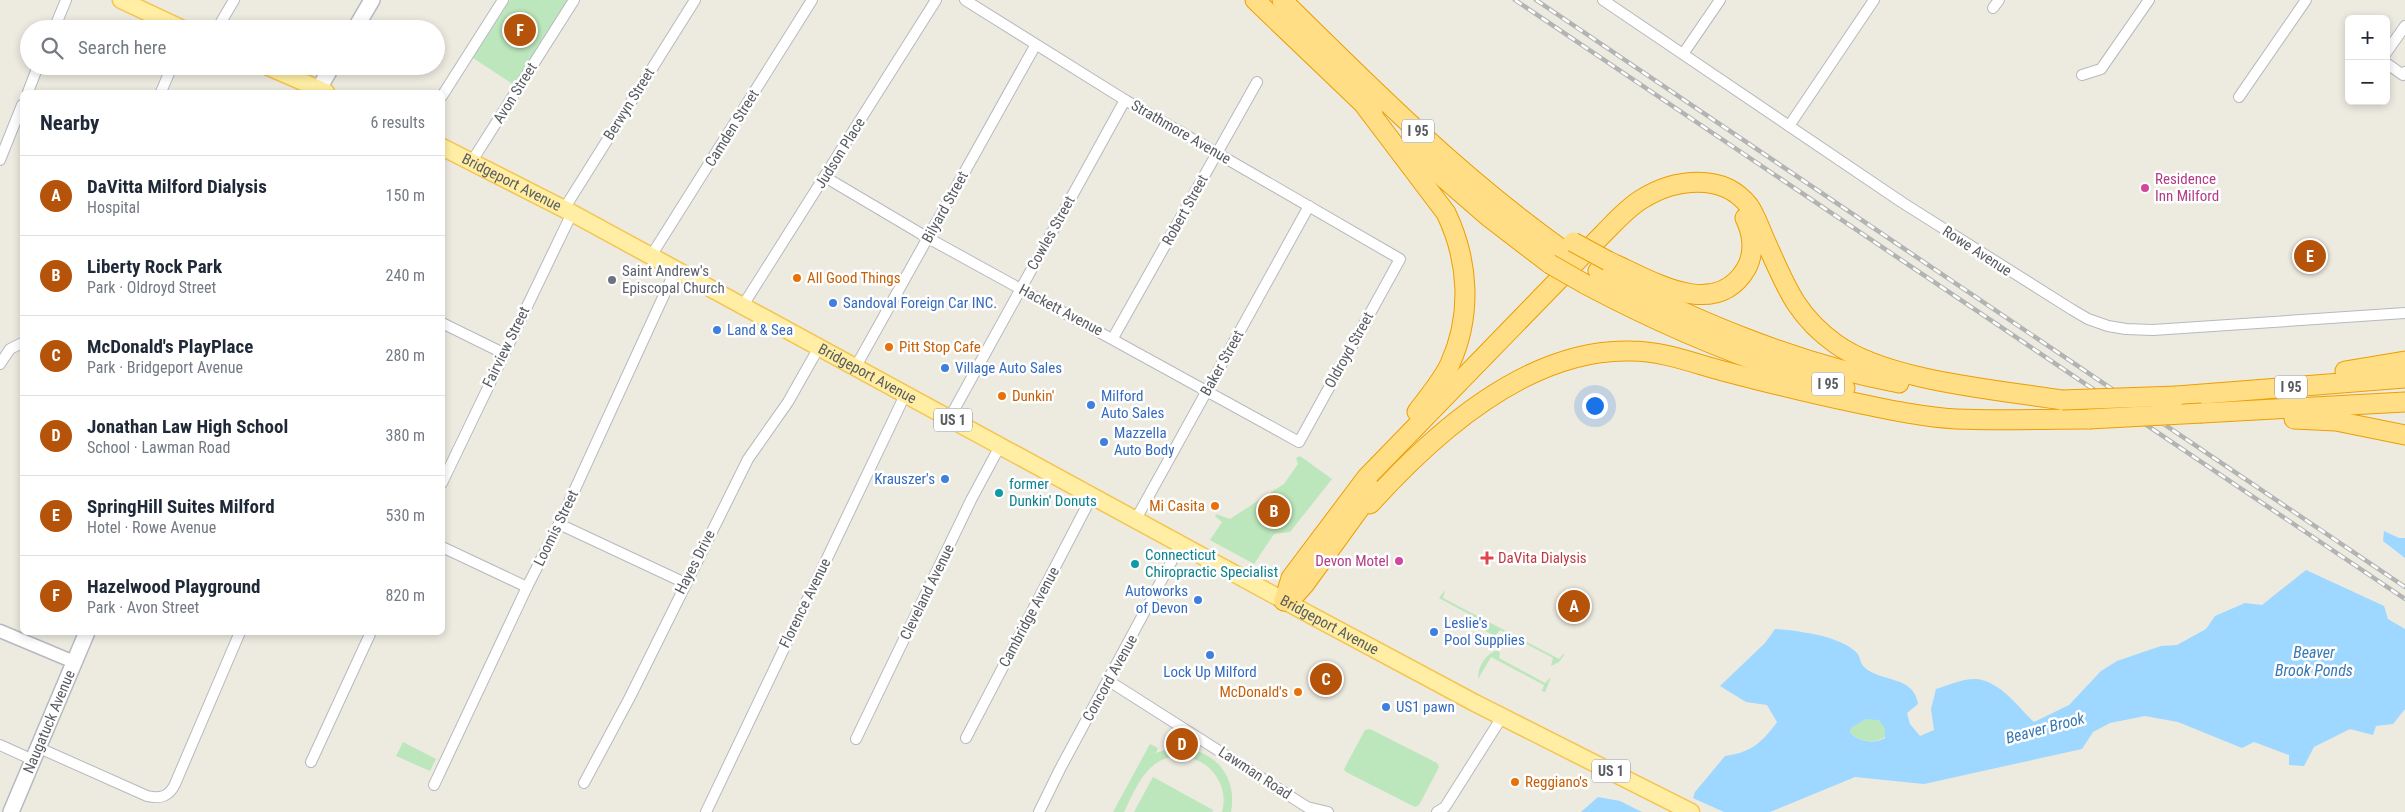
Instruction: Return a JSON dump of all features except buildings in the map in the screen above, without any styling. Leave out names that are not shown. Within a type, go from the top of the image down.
[{"type":"highway","name":"I 95","points":[[1255,0],[1431,168],[1490,218],[1550,264],[1597,272],[1735,335],[1830,366],[1896,382],[1964,393],[2062,400],[2176,396],[2405,378]]},
{"type":"highway","name":"I 95","points":[[1282,0],[1453,164],[1517,218],[1568,246],[1643,314],[1717,347],[1823,383],[1889,399],[1956,410],[2025,417],[2089,418],[2405,402]]},
{"type":"highway","points":[[1284,601],[1291,578],[1426,400],[1450,365],[1460,333],[1466,297],[1464,264],[1455,231],[1446,213],[1365,106]]},
{"type":"highway","points":[[1367,478],[1631,207],[1656,191],[1681,183],[1707,182],[1720,186],[1730,190],[1748,204],[1793,301],[1813,326],[1837,345],[1860,358],[1918,376],[2062,400]]},
{"type":"highway","points":[[1344,533],[1366,499],[1388,472],[1458,394],[1610,237],[1638,212],[1676,193],[1707,192],[1727,199],[1736,205],[1749,227],[1752,238],[1750,260],[1742,274],[1727,288],[1708,296],[1689,296],[1597,272]]},
{"type":"highway","points":[[1284,601],[1295,595],[1304,585],[1344,533],[1412,458],[1466,414],[1519,380],[1554,364],[1584,355],[1614,351],[1649,352],[1819,395],[1920,415],[1989,420],[2089,418]]},
{"type":"highway","points":[[2216,393],[2405,361]]},
{"type":"highway","points":[[2208,413],[2336,421],[2405,435]]},
{"type":"main road","points":[[121,0],[163,20]]},
{"type":"main road","points":[[360,20],[372,0]]},
{"type":"main road","points":[[286,75],[319,90]]},
{"type":"main road","points":[[321,90],[328,75]]},
{"type":"main road","name":"Bridgeport Avenue","points":[[445,148],[568,211],[1284,601],[1502,716],[1691,812]]},
{"type":"main road","name":"Naugatuck Avenue","points":[[11,812],[86,635]]},
{"type":"street","points":[[58,20],[66,0]]},
{"type":"street","points":[[222,20],[234,0]]},
{"type":"street","points":[[445,91],[503,0]]},
{"type":"street","name":"Avon Street","points":[[472,161],[574,0]]},
{"type":"street","name":"Berwyn Street","points":[[568,211],[695,0]]},
{"type":"street","name":"Judson Place","points":[[742,306],[936,0]]},
{"type":"street","name":"Strathmore Avenue","points":[[965,0],[1035,46],[1125,100],[1400,259]]},
{"type":"street","name":"Rowe Avenue","points":[[1603,0],[1986,257],[2079,314],[2108,326],[2153,330],[2405,313]]},
{"type":"street","points":[[1683,54],[1720,0]]},
{"type":"street","points":[[1789,126],[1874,0]]},
{"type":"street","points":[[2082,75],[2100,69],[2149,0]]},
{"type":"street","points":[[2239,97],[2306,0]]},
{"type":"street","name":"Camden Street","points":[[651,256],[807,2]]},
{"type":"street","points":[[2390,47],[2405,26]]},
{"type":"street","name":"Bilyard Street","points":[[855,368],[1035,46]]},
{"type":"street","points":[[2390,66],[2403,75],[2405,72]]},
{"type":"street","points":[[29,90],[35,75]]},
{"type":"street","points":[[162,90],[168,75]]},
{"type":"street","name":"Robert Street","points":[[1113,338],[1257,82]]},
{"type":"street","name":"Cowles Street","points":[[950,419],[1020,288],[1125,100]]},
{"type":"street","points":[[0,160],[20,110]]},
{"type":"street","name":"Hackett Avenue","points":[[825,177],[928,238],[1113,338],[1299,442]]},
{"type":"street","name":"Baker Street","points":[[1136,519],[1308,206]]},
{"type":"street","name":"Fairview Street","points":[[446,465],[503,353],[568,211]]},
{"type":"street","name":"Oldroyd Street","points":[[1299,442],[1400,259]]},
{"type":"street","name":"Loomis Street","points":[[434,785],[527,587],[559,524],[675,270]]},
{"type":"street","points":[[445,324],[503,353]]},
{"type":"street","points":[[0,364],[10,349],[20,344]]},
{"type":"street","name":"Hayes Drive","points":[[584,783],[630,697],[748,458],[788,402],[818,348]]},
{"type":"street","name":"Florence Avenue","points":[[706,812],[905,395]]},
{"type":"street","name":"Cleveland Avenue","points":[[856,739],[971,500],[1000,446]]},
{"type":"street","name":"Cambridge Avenue","points":[[966,738],[1092,496]]},
{"type":"street","points":[[559,524],[685,583]]},
{"type":"street","name":"Concord Avenue","points":[[1039,812],[1060,768],[1109,681],[1181,544]]},
{"type":"street","points":[[445,549],[527,587]]},
{"type":"street","points":[[0,631],[74,662]]},
{"type":"street","points":[[0,744],[35,753],[146,796],[158,798],[168,795],[176,784],[239,635]]},
{"type":"street","points":[[311,762],[370,635]]},
{"type":"street","name":"Lawman Road","points":[[1109,681],[1268,780],[1307,807],[1328,812]]},
{"type":"street","points":[[1437,812],[1445,807],[1502,716]]},
{"type":"green space","points":[[510,0],[569,0],[514,85],[473,58]]},
{"type":"green space","points":[[1300,456],[1332,479],[1290,532],[1274,534],[1254,564],[1210,540],[1222,522],[1215,516],[1216,514],[1230,519],[1284,484],[1298,464],[1296,458]]},
{"type":"green space","points":[[1445,590],[1443,598],[1559,659],[1564,653],[1564,655],[1559,662],[1551,666],[1553,658],[1500,630],[1495,636],[1479,628],[1482,621],[1439,598]]},
{"type":"green space","points":[[1498,650],[1500,653],[1499,658],[1545,683],[1551,677],[1545,692],[1542,691],[1544,685],[1491,657],[1478,679],[1483,661],[1489,654]]},
{"type":"green space","points":[[1866,719],[1879,719],[1885,729],[1885,737],[1877,741],[1866,741],[1857,738],[1850,732],[1851,728]]},
{"type":"green space","points":[[1370,729],[1437,763],[1439,767],[1419,805],[1415,807],[1346,772],[1344,769],[1365,730]]},
{"type":"green space","points":[[403,742],[436,759],[430,771],[396,756]]},
{"type":"green space","points":[[1150,744],[1158,748],[1156,753],[1172,749],[1187,749],[1213,759],[1229,781],[1232,796],[1231,812],[1222,812],[1224,798],[1221,785],[1214,774],[1205,765],[1194,759],[1181,756],[1168,758],[1155,764],[1141,780],[1124,812],[1113,812]]},
{"type":"green space","points":[[1153,777],[1213,810],[1212,812],[1134,812]]},
{"type":"water","points":[[2384,531],[2399,538],[2405,538],[2405,558],[2383,541]]},
{"type":"water","name":"Beaver Brook Ponds","points":[[2306,570],[2384,606],[2388,619],[2405,629],[2405,709],[2393,724],[2376,726],[2373,735],[2350,729],[2314,747],[2304,766],[2289,765],[2289,755],[2254,742],[2242,748],[2178,722],[2145,716],[2110,723],[2093,732],[2082,749],[1924,784],[1855,777],[1770,812],[1724,812],[1693,798],[1695,792],[1725,756],[1749,749],[1761,741],[1777,722],[1767,705],[1746,702],[1720,686],[1765,643],[1775,629],[1818,635],[1841,642],[1857,653],[1864,667],[1871,672],[1910,688],[1918,704],[1907,713],[1910,724],[1920,736],[1934,730],[1931,709],[1936,689],[1965,680],[1982,680],[2004,692],[2034,722],[2069,705],[2101,671],[2117,661],[2161,646],[2177,645],[2206,629],[2215,616],[2245,603],[2262,605]],"holes":[[[1866,719],[1879,720],[1885,729],[1885,738],[1881,740],[1861,740],[1850,732],[1851,728]]]},
{"type":"water","points":[[1598,797],[1620,801],[1642,812],[1581,812]]},
{"type":"railway","points":[[1515,0],[2405,599]]},
{"type":"railway","points":[[1536,0],[2405,587]]},
{"type":"place","name":"Hazelwood Playground","points":[[520,30]]},
{"type":"place","name":"Residence Inn Milford","points":[[2145,188]]},
{"type":"place","name":"SpringHill Suites Milford","points":[[2310,256]]},
{"type":"place","name":"All Good Things","points":[[797,278]]},
{"type":"place","name":"Saint Andrew's Episcopal Church","points":[[612,280]]},
{"type":"place","name":"Sandoval Foreign Car INC.","points":[[833,303]]},
{"type":"place","name":"Land & Sea","points":[[717,330]]},
{"type":"place","name":"Pitt Stop Cafe","points":[[889,347]]},
{"type":"place","name":"Village Auto Sales","points":[[945,368]]},
{"type":"place","name":"Dunkin'","points":[[1002,396]]},
{"type":"place","name":"Milford Auto Sales","points":[[1091,405]]},
{"type":"place","name":"Mazzella Auto Body","points":[[1104,442]]},
{"type":"place","name":"Krauszer's","points":[[945,479]]},
{"type":"place","name":"former Dunkin' Donuts","points":[[999,493]]},
{"type":"place","name":"Mi Casita","points":[[1215,506]]},
{"type":"place","name":"Liberty Rock Park","points":[[1274,511]]},
{"type":"place","name":"DaVita Dialysis","points":[[1487,558]]},
{"type":"place","name":"Devon Motel","points":[[1399,561]]},
{"type":"place","name":"Connecticut Chiropractic Specialist","points":[[1135,564]]},
{"type":"place","name":"Autoworks of Devon","points":[[1198,600]]},
{"type":"place","name":"DaVitta Milford Dialysis","points":[[1574,606]]},
{"type":"place","name":"Leslie's Pool Supplies","points":[[1434,632]]},
{"type":"place","name":"Lock Up Milford","points":[[1210,655]]},
{"type":"place","name":"McDonald's PlayPlace","points":[[1326,679]]},
{"type":"place","name":"McDonald's","points":[[1298,692]]},
{"type":"place","name":"US1 pawn","points":[[1386,707]]},
{"type":"place","name":"Jonathan Law High School","points":[[1182,744]]},
{"type":"place","name":"Reggiano's","points":[[1515,782]]},
{"type":"water label","name":"Beaver Brook","points":[[2045,728]]}]
